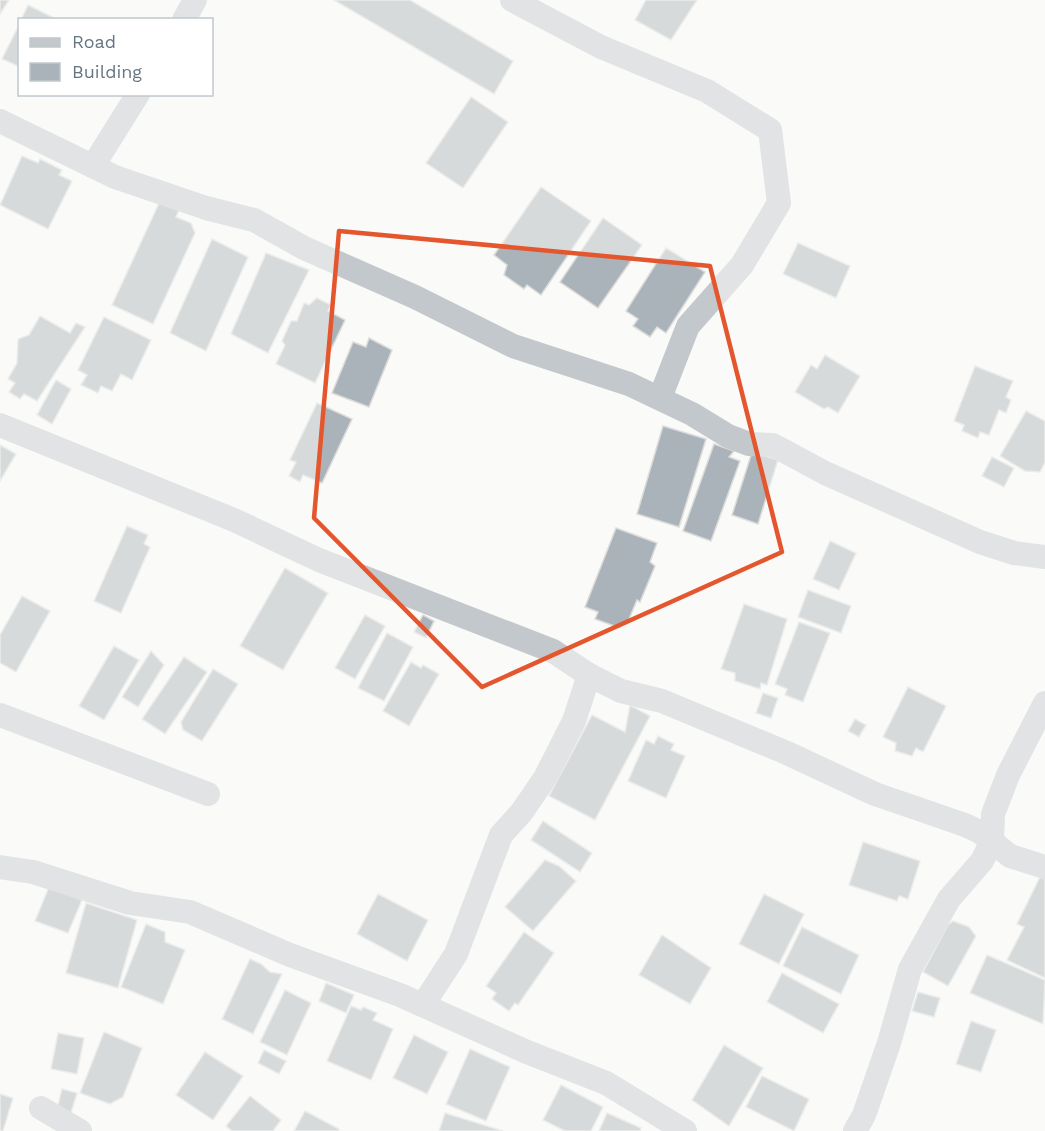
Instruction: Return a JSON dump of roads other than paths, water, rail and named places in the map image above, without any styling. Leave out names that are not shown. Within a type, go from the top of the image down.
[{"type":"street","points":[[185,18],[195,0]]},
{"type":"street","points":[[512,0],[601,47],[707,91],[770,130],[779,203],[742,265],[688,326],[660,398]]},
{"type":"street","points":[[93,166],[137,96]]},
{"type":"street","points":[[0,121],[93,166],[153,191],[254,220],[303,248],[415,297],[513,346],[629,384],[660,398],[728,436],[749,444],[773,445],[825,473],[980,542],[1014,554],[1045,557]]},
{"type":"street","points":[[0,425],[234,520],[319,560],[553,651],[589,675],[621,691],[662,701],[787,753],[875,794],[966,825],[1010,855],[1045,867]]},
{"type":"street","points":[[423,1005],[456,954],[501,835],[521,813],[545,778],[574,721],[589,675]]},
{"type":"street","points":[[855,1131],[864,1115],[889,1043],[910,969],[949,899],[982,861],[992,841],[993,814],[1008,775],[1045,704]]},
{"type":"street","points":[[0,715],[208,794]]},
{"type":"street","points":[[0,867],[33,872],[130,903],[190,912],[290,955],[423,1005],[527,1052],[606,1083],[685,1131]]},
{"type":"street","points":[[41,1108],[80,1131]]}]
